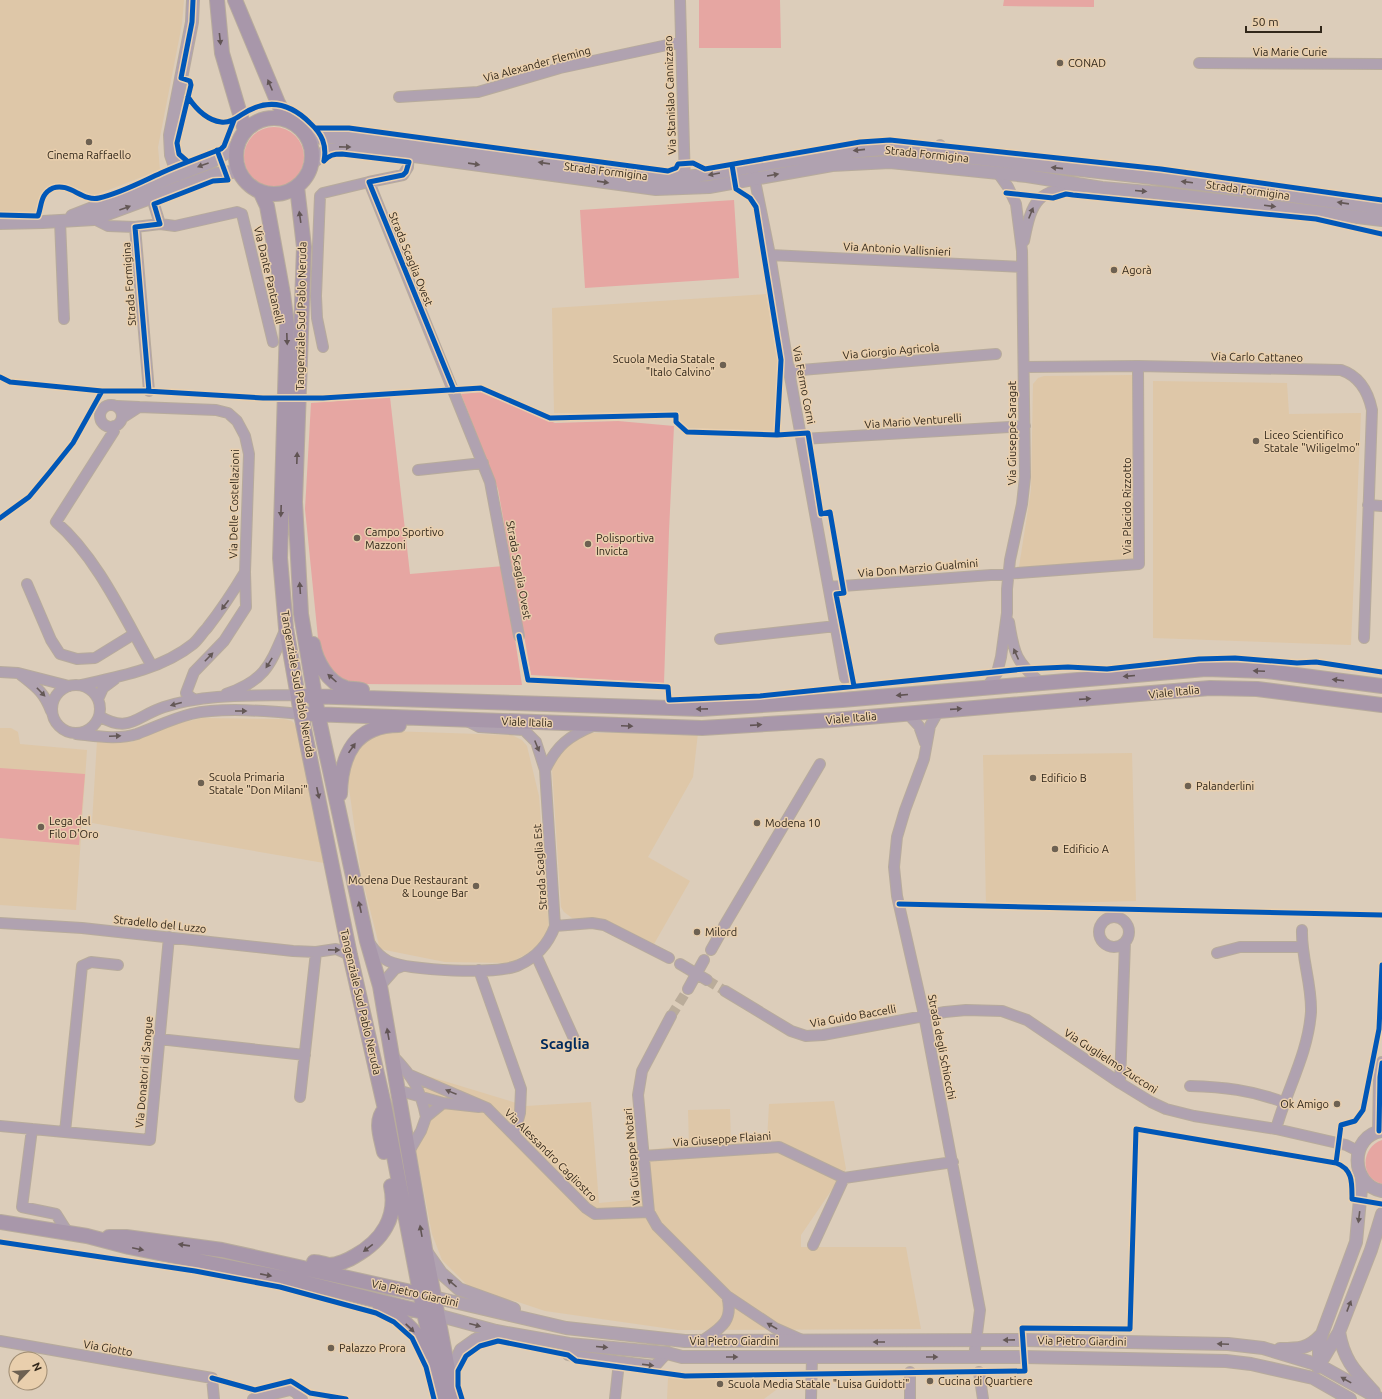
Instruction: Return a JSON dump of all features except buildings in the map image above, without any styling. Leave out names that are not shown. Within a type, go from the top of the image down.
[{"type":"main road","points":[[217,0],[222,53],[246,131]]},
{"type":"main road","points":[[235,0],[286,120]]},
{"type":"main road","points":[[276,118],[286,120],[297,126],[306,135],[310,144],[312,163],[304,180],[297,187],[285,193],[279,194],[260,191],[247,183],[239,171],[236,159],[237,146],[246,131],[254,124],[264,119],[276,118]]},
{"type":"main road","name":"Tangenziale Sud Pablo Neruda","points":[[297,187],[304,247],[295,502],[301,614],[314,696],[367,941],[380,986],[424,1250],[427,1295]]},
{"type":"main road","name":"Tangenziale Sud Pablo Neruda","points":[[260,191],[266,206],[283,294],[287,325],[280,558],[286,628],[301,714],[350,955],[443,1372]]},
{"type":"main road","points":[[301,614],[311,636],[315,654],[321,666],[331,678],[345,688],[422,692],[465,701]]},
{"type":"main road","name":"Viale Italia","points":[[465,701],[701,709],[842,700],[1206,669],[1266,671],[1380,685]]},
{"type":"main road","name":"Viale Italia","points":[[301,714],[434,720],[702,728],[1210,688],[1257,689],[1379,706]]},
{"type":"main road","points":[[298,695],[465,701]]},
{"type":"main road","points":[[339,812],[342,769],[345,758],[359,738],[379,727],[388,725],[423,725],[434,720]]},
{"type":"main road","points":[[358,988],[371,1013],[387,1082],[397,1090]]},
{"type":"main road","points":[[222,1250],[252,1249],[330,1265],[350,1259],[373,1244],[388,1225],[393,1205],[393,1195],[379,1127],[379,1116],[385,1109]]},
{"type":"main road","name":"Via Pietro Giardini","points":[[0,1222],[87,1236],[128,1248],[298,1281],[430,1314]]},
{"type":"main road","name":"Via Pietro Giardini","points":[[87,1236],[126,1237],[222,1250],[427,1295]]},
{"type":"main road","points":[[298,1281],[329,1294],[362,1300],[389,1310],[420,1337],[443,1372],[456,1399]]},
{"type":"main road","points":[[443,1372],[444,1399]]},
{"type":"street","points":[[180,181],[171,155],[170,135],[192,22],[193,0]]},
{"type":"street","name":"Via Stanislao Cannizzaro","points":[[680,0],[685,183]]},
{"type":"street","name":"Via Alexander Fleming","points":[[399,97],[478,92],[560,68],[681,42]]},
{"type":"street","name":"Via Marie Curie","points":[[1199,63],[1382,64]]},
{"type":"street","name":"Strada Formigina","points":[[306,135],[322,138],[347,136],[409,150],[656,189],[685,183],[709,187],[754,173],[851,163],[890,162],[936,155],[1161,179],[1382,208]]},
{"type":"street","name":"Strada Formigina","points":[[0,223],[60,221],[92,215],[152,198],[220,158],[237,146]]},
{"type":"street","name":"Strada Formigina","points":[[312,163],[326,151],[340,147],[409,150]]},
{"type":"street","points":[[323,347],[317,318],[316,296],[319,198],[323,193],[403,175],[408,167],[409,150]]},
{"type":"street","name":"Strada Formigina","points":[[936,155],[998,173],[1102,188],[1160,193],[1382,220]]},
{"type":"street","name":"Strada Formigina","points":[[92,215],[180,181],[239,171]]},
{"type":"street","name":"Via Fermo Corni","points":[[754,173],[770,255],[788,371],[802,439],[845,678]]},
{"type":"street","name":"Via Giuseppe Saragat","points":[[987,687],[997,673],[1007,613],[1008,572],[1022,504],[1025,477],[1022,251],[1016,204],[1008,187],[998,173]]},
{"type":"street","name":"Strada Scaglia Ovest","points":[[369,182],[493,491],[519,636]]},
{"type":"street","name":"Via Giuseppe Saragat","points":[[1022,251],[1032,210],[1036,202],[1044,195],[1057,189],[1102,188]]},
{"type":"street","points":[[152,198],[160,224]]},
{"type":"street","name":"Strada Formigina","points":[[92,215],[108,226],[135,227],[160,224],[175,226],[237,212],[242,214]]},
{"type":"street","name":"Via Dante Pantanelli","points":[[242,214],[273,342]]},
{"type":"street","points":[[60,221],[64,319]]},
{"type":"street","name":"Strada Formigina","points":[[135,227],[149,392]]},
{"type":"street","name":"Via Antonio Vallisnieri","points":[[770,255],[1022,266]]},
{"type":"street","name":"Via Giorgio Agricola","points":[[788,371],[996,354]]},
{"type":"street","name":"Via Carlo Cattaneo","points":[[1024,367],[1138,366],[1341,370],[1349,373],[1358,380],[1364,388],[1372,410],[1364,638]]},
{"type":"street","name":"Via Placido Rizzotto","points":[[1008,572],[1139,564],[1138,366]]},
{"type":"street","name":"Via Delle Costellazioni","points":[[114,426],[110,427],[102,423],[100,414],[104,407],[112,405],[216,410],[228,413],[240,427],[250,454],[245,572],[246,608],[224,641],[194,672],[186,693],[193,699]]},
{"type":"street","points":[[117,406],[121,411],[122,418]]},
{"type":"street","points":[[139,407],[122,418],[119,423],[114,426],[114,431],[56,522],[73,537],[89,558],[152,666]]},
{"type":"street","name":"Via Mario Venturelli","points":[[802,439],[1025,426]]},
{"type":"street","points":[[418,470],[483,463]]},
{"type":"street","points":[[1368,505],[1382,506]]},
{"type":"street","name":"Via Delle Costellazioni","points":[[81,686],[118,677],[152,666],[172,658],[194,644],[228,602],[245,572]]},
{"type":"street","name":"Via Don Marzio Gualmini","points":[[829,587],[1008,572]]},
{"type":"street","points":[[27,584],[51,640],[60,654],[77,659],[95,658],[134,634]]},
{"type":"street","name":"Via Giuseppe Saragat","points":[[1007,613],[1014,653],[1024,669],[1041,683]]},
{"type":"street","points":[[720,638],[836,626]]},
{"type":"street","points":[[216,697],[246,687],[264,673],[286,628]]},
{"type":"street","points":[[0,672],[18,673],[69,686],[81,686],[93,692],[98,698],[100,710],[99,716],[91,729],[76,734]]},
{"type":"street","points":[[18,673],[39,689],[46,698],[53,718],[62,729],[76,734],[115,737],[136,734],[164,722],[193,713],[270,711],[301,714]]},
{"type":"street","name":"Via Delle Costellazioni","points":[[98,698],[103,688],[118,677]]},
{"type":"street","points":[[53,718],[52,705],[54,698],[63,689],[69,686]]},
{"type":"street","points":[[99,716],[110,722],[124,725],[138,721],[162,708],[193,699],[298,695]]},
{"type":"street","name":"Strada degli Schiocchi","points":[[939,710],[930,726],[925,745],[924,759],[905,810],[897,837],[894,867],[897,896],[924,1015],[980,1310],[974,1357]]},
{"type":"street","name":"Strada degli Schiocchi","points":[[907,713],[919,726],[925,745]]},
{"type":"street","name":"Strada Scaglia Est","points":[[466,720],[479,727],[524,730],[536,742],[545,770],[556,926]]},
{"type":"street","points":[[545,770],[552,756],[561,745],[573,735],[596,725]]},
{"type":"street","points":[[711,950],[820,764]]},
{"type":"street","name":"Stradello del Luzzo","points":[[0,923],[82,928],[316,952],[336,949],[350,955]]},
{"type":"street","points":[[367,941],[382,957],[403,966],[506,970],[518,966],[536,956],[551,939],[556,926],[592,923],[604,925],[669,958]]},
{"type":"street","points":[[1276,1129],[1283,1102],[1298,1070],[1309,1030],[1311,1009],[1309,986],[1302,947],[1302,930]]},
{"type":"street","name":"Via Donatori di Sangue","points":[[0,1126],[150,1140],[169,937]]},
{"type":"street","points":[[1120,1083],[1125,942]]},
{"type":"street","points":[[1217,953],[1245,947],[1302,947]]},
{"type":"street","points":[[300,1097],[316,952]]},
{"type":"street","points":[[536,956],[576,1043]]},
{"type":"street","points":[[688,988],[704,960]]},
{"type":"street","points":[[65,1132],[82,966],[91,962],[118,965]]},
{"type":"street","points":[[680,964],[706,980]]},
{"type":"street","points":[[380,986],[395,969],[403,966]]},
{"type":"street","points":[[478,970],[521,1089],[520,1113],[514,1135]]},
{"type":"street","name":"Via Guido Baccelli","points":[[726,992],[791,1031],[806,1036],[823,1035],[924,1015]]},
{"type":"street","name":"Via Guglielmo Zucconi","points":[[924,1015],[966,1010],[1002,1011],[1016,1014],[1120,1083],[1151,1102],[1166,1109],[1194,1116],[1276,1129],[1346,1145],[1358,1151]]},
{"type":"street","name":"Via Giuseppe Notari","points":[[671,1016],[649,1056],[640,1082],[638,1095],[649,1212],[657,1226],[727,1296],[775,1328],[808,1342]]},
{"type":"street","points":[[159,1040],[305,1055]]},
{"type":"street","name":"Via Alessandro Cagliostro","points":[[392,1055],[410,1075],[422,1096],[426,1117]]},
{"type":"street","points":[[1319,1365],[1319,1347],[1322,1334],[1356,1242],[1362,1178],[1357,1160],[1358,1151],[1363,1142],[1370,1136],[1380,1131],[1382,1063]]},
{"type":"street","name":"Via Alessandro Cagliostro","points":[[410,1075],[487,1108],[586,1208],[595,1214],[649,1212]]},
{"type":"street","points":[[1190,1086],[1226,1087],[1246,1090],[1283,1102]]},
{"type":"street","name":"Via Alessandro Cagliostro","points":[[397,1090],[443,1103],[487,1108]]},
{"type":"street","points":[[408,1152],[421,1131],[426,1117],[443,1103]]},
{"type":"street","points":[[32,1129],[22,1207],[56,1214],[68,1233]]},
{"type":"street","name":"Via Giuseppe Flaiani","points":[[644,1156],[779,1147],[844,1178]]},
{"type":"street","points":[[813,1245],[844,1178],[953,1162]]},
{"type":"street","points":[[1362,1178],[1370,1186],[1382,1192]]},
{"type":"street","points":[[1314,1378],[1319,1365],[1329,1351],[1339,1332],[1371,1250],[1382,1214]]},
{"type":"street","points":[[424,1250],[441,1273],[459,1288],[483,1299],[546,1319],[566,1328]]},
{"type":"street","name":"Via Pietro Giardini","points":[[427,1295],[566,1328],[685,1341],[976,1341],[1220,1344],[1263,1348],[1319,1365],[1380,1399]]},
{"type":"street","points":[[702,1341],[718,1330],[726,1320],[730,1308],[727,1296]]},
{"type":"street","name":"Via Pietro Giardini","points":[[430,1314],[569,1350],[667,1354],[682,1357],[974,1357],[1226,1361],[1251,1364],[1314,1378],[1350,1399]]},
{"type":"street","points":[[443,1372],[460,1350],[475,1340],[496,1331]]},
{"type":"street","name":"Via Pietro Giardini","points":[[1339,1332],[1342,1349],[1352,1367],[1380,1399]]},
{"type":"street","points":[[1263,1348],[1296,1349],[1311,1346],[1322,1334]]},
{"type":"street","name":"Via Giotto","points":[[0,1341],[212,1378],[214,1399]]},
{"type":"street","points":[[569,1350],[619,1362],[655,1366],[667,1354]]},
{"type":"street","points":[[811,1399],[812,1358]]},
{"type":"street","points":[[614,1399],[619,1362]]},
{"type":"street","points":[[910,1372],[910,1399]]},
{"type":"street","points":[[979,1372],[983,1399]]},
{"type":"street","points":[[253,1399],[290,1390],[295,1392],[302,1399]]},
{"type":"shaded area","points":[[0,0],[184,0],[182,24],[158,147],[160,170],[93,196],[67,185],[57,185],[48,189],[40,197],[37,214],[0,213]]},
{"type":"shaded area","points":[[699,0],[780,0],[781,48],[699,48]]},
{"type":"shaded area","points":[[1004,0],[1094,0],[1094,7],[1003,6]]},
{"type":"shaded area","points":[[268,127],[280,127],[291,132],[299,140],[304,151],[302,169],[291,182],[280,187],[268,187],[257,182],[249,174],[244,163],[244,151],[249,140],[257,132]]},
{"type":"shaded area","points":[[734,200],[739,278],[585,288],[580,210]]},
{"type":"shaded area","points":[[766,294],[779,371],[774,431],[686,428],[679,419],[678,412],[554,413],[552,308]]},
{"type":"shaded area","points":[[1132,375],[1134,560],[1019,567],[1031,490],[1033,384],[1038,378],[1044,376]]},
{"type":"shaded area","points":[[1153,381],[1287,383],[1289,414],[1361,413],[1351,645],[1153,638]]},
{"type":"shaded area","name":"Polisportiva Invicta","points":[[483,392],[555,423],[618,421],[674,426],[664,683],[531,675],[498,489],[461,394]]},
{"type":"shaded area","name":"Campo Sportivo Mazzoni","points":[[390,397],[410,574],[504,566],[522,685],[355,684],[342,678],[332,670],[319,648],[305,509],[311,403]]},
{"type":"shaded area","name":"Scuola Primaria Statale \"Don Milani\"","points":[[202,718],[284,719],[292,721],[298,728],[324,863],[92,823],[97,741],[132,742],[171,725]]},
{"type":"shaded area","name":"Lega del Filo D'Oro","points":[[0,728],[11,728],[18,732],[20,744],[87,750],[76,910],[0,905]]},
{"type":"shaded area","points":[[388,731],[512,735],[522,740],[527,746],[539,796],[549,930],[542,941],[528,953],[510,963],[445,962],[380,949],[361,874],[347,774],[351,758],[363,741]]},
{"type":"shaded area","points":[[587,733],[698,733],[693,777],[648,857],[690,881],[654,944],[614,924],[600,920],[572,918],[564,912],[561,907],[552,769],[554,762],[567,744]]},
{"type":"shaded area","points":[[1132,753],[1136,901],[986,905],[983,755]]},
{"type":"shaded area","points":[[0,768],[85,774],[79,845],[0,838]]},
{"type":"shaded area","points":[[421,1074],[526,1106],[591,1102],[599,1203],[641,1199],[637,1151],[689,1145],[688,1110],[730,1109],[731,1142],[767,1141],[769,1104],[834,1101],[846,1169],[801,1235],[801,1247],[906,1247],[921,1329],[678,1330],[545,1311],[515,1301],[492,1296],[468,1286],[442,1260],[432,1234],[415,1145],[430,1119]]},
{"type":"shaded area","points":[[1382,1140],[1382,1184],[1369,1176],[1366,1169],[1366,1162],[1370,1149]]},
{"type":"shaded area","name":"Scuola Media Statale \"Luisa Guidotti\"","points":[[768,1377],[776,1390],[764,1399],[667,1399],[668,1378]]},
{"type":"tunnel","points":[[707,980],[725,991]]},
{"type":"tunnel","points":[[671,1016],[688,989]]},
{"type":"cycle path","points":[[187,161],[179,154],[177,143],[191,85],[190,81],[181,78],[192,22],[193,0]]},
{"type":"cycle path","points":[[188,97],[194,106],[202,113],[211,119],[221,122],[232,120],[259,106],[277,105],[294,110],[318,131],[323,140],[325,150],[324,161]]},
{"type":"cycle path","points":[[0,215],[38,216],[42,200],[46,193],[53,188],[65,188],[93,198],[107,196],[123,190],[221,149],[224,146],[234,120]]},
{"type":"cycle path","points":[[315,128],[349,128],[668,171],[676,168],[678,164],[693,163],[705,169],[860,142],[890,140],[1161,169],[1382,200]]},
{"type":"cycle path","points":[[149,391],[135,227],[160,224],[154,204],[213,181],[228,180],[217,150]]},
{"type":"cycle path","points":[[324,161],[332,155],[342,154],[409,162],[406,172],[403,175],[369,182],[454,390]]},
{"type":"cycle path","points":[[732,165],[736,189],[750,198],[756,207],[781,360],[777,435]]},
{"type":"cycle path","points":[[1006,193],[1053,198],[1066,194],[1316,219],[1382,234]]},
{"type":"cycle path","points":[[0,377],[10,382],[102,391],[146,391],[263,398],[323,398],[481,388],[550,418],[676,415],[676,422],[687,432],[777,435],[808,433],[821,514],[830,512],[844,593],[836,594],[854,686]]},
{"type":"cycle path","points":[[0,518],[29,497],[49,473],[73,443],[102,391]]},
{"type":"cycle path","points":[[519,636],[528,680],[668,687],[669,700],[760,696],[1024,669],[1068,667],[1107,669],[1199,659],[1235,658],[1297,663],[1316,662],[1382,672]]},
{"type":"cycle path","points":[[899,904],[1382,915]]},
{"type":"cycle path","points":[[1336,1163],[1341,1125],[1355,1121],[1363,1110],[1379,1029],[1382,965]]},
{"type":"cycle path","points":[[1379,1131],[1380,1077],[1382,1063]]},
{"type":"cycle path","points":[[462,1399],[458,1386],[458,1371],[466,1356],[480,1346],[498,1341],[568,1355],[576,1361],[685,1376],[1025,1371],[1022,1328],[1130,1329],[1136,1129],[1336,1163],[1346,1169],[1349,1173],[1352,1199],[1382,1204]]},
{"type":"cycle path","points":[[0,1242],[195,1271],[280,1287],[376,1313],[394,1322],[412,1338],[426,1367],[434,1399]]},
{"type":"cycle path","points":[[212,1378],[255,1390],[291,1381],[310,1393],[346,1399]]},
{"type":"place","name":"CONAD","points":[[1060,63]]},
{"type":"place","name":"Cinema Raffaello","points":[[89,142]]},
{"type":"place","name":"Agorà","points":[[1114,270]]},
{"type":"place","name":"Scuola Media Statale \"Italo Calvino\"","points":[[723,365]]},
{"type":"place","name":"Liceo Scientifico Statale \"Wiligelmo\"","points":[[1256,441]]},
{"type":"place","name":"Campo Sportivo Mazzoni","points":[[357,538]]},
{"type":"place","name":"Polisportiva Invicta","points":[[588,544]]},
{"type":"place","name":"Edificio B","points":[[1033,778]]},
{"type":"place","name":"Scuola Primaria Statale \"Don Milani\"","points":[[201,783]]},
{"type":"place","name":"Palanderlini","points":[[1188,786]]},
{"type":"place","name":"Modena 10","points":[[757,823]]},
{"type":"place","name":"Lega del Filo D'Oro","points":[[41,827]]},
{"type":"place","name":"Edificio A","points":[[1055,849]]},
{"type":"place","name":"Modena Due Restaurant & Lounge Bar","points":[[476,886]]},
{"type":"place","name":"Milord","points":[[697,932]]},
{"type":"place","name":"Ok Amigo","points":[[1337,1104]]},
{"type":"place","name":"Palazzo Prora","points":[[331,1348]]},
{"type":"place","name":"Cucina di Quartiere","points":[[930,1381]]},
{"type":"place","name":"Scuola Media Statale \"Luisa Guidotti\"","points":[[720,1384]]},
{"type":"district","name":"Scaglia","points":[[565,1043]]}]
